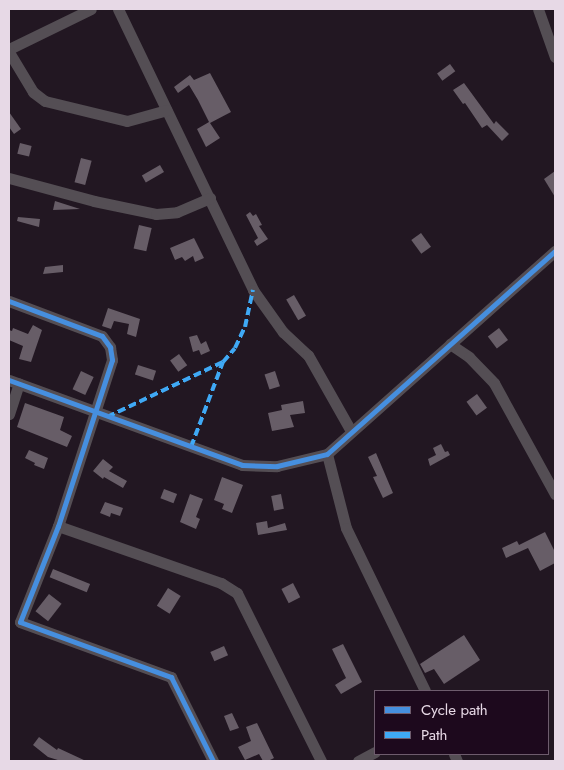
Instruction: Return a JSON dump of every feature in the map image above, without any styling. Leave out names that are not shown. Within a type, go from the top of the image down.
[{"type":"street","points":[[91,9],[9,50],[33,92],[44,101],[126,121],[167,110]]},
{"type":"street","points":[[118,9],[253,290],[282,332],[308,355],[351,431]]},
{"type":"street","points":[[538,9],[555,58]]},
{"type":"street","points":[[9,178],[94,201],[156,214],[177,212],[210,198]]},
{"type":"street","points":[[9,414],[14,382],[242,465],[277,466],[327,454],[555,251]]},
{"type":"street","points":[[9,301],[102,336],[110,347],[112,360],[58,526],[20,622],[171,677],[213,761]]},
{"type":"street","points":[[450,344],[469,357],[494,383],[555,494]]},
{"type":"street","points":[[327,454],[346,528],[425,690]]},
{"type":"street","points":[[58,526],[221,583],[237,593],[322,761]]},
{"type":"street","points":[[358,761],[374,753]]},
{"type":"building","points":[[450,64],[455,71],[442,81],[437,73]]},
{"type":"building","points":[[210,73],[231,112],[210,123],[220,138],[206,147],[197,129],[209,122],[198,100],[189,85],[178,93],[174,87],[190,75],[194,80]]},
{"type":"building","points":[[464,83],[494,124],[496,121],[509,134],[502,141],[487,125],[482,128],[465,103],[463,104],[453,90]]},
{"type":"building","points":[[9,112],[21,129],[14,134],[9,127]]},
{"type":"building","points":[[20,143],[32,146],[29,157],[17,154]]},
{"type":"building","points":[[81,158],[92,161],[85,185],[75,182]]},
{"type":"building","points":[[160,165],[164,172],[146,182],[142,176]]},
{"type":"building","points":[[555,171],[555,197],[544,179]]},
{"type":"building","points":[[55,201],[80,209],[53,210]]},
{"type":"building","points":[[250,212],[253,216],[256,214],[262,225],[259,226],[268,239],[257,246],[254,241],[258,238],[246,215]]},
{"type":"building","points":[[18,217],[40,219],[39,227],[17,221]]},
{"type":"building","points":[[139,225],[152,228],[146,251],[134,248]]},
{"type":"building","points":[[421,233],[431,247],[421,254],[411,240]]},
{"type":"building","points":[[194,238],[204,258],[195,262],[193,256],[185,261],[182,257],[175,260],[170,248]]},
{"type":"building","points":[[63,265],[63,272],[43,274],[45,267]]},
{"type":"building","points":[[294,295],[306,316],[298,320],[286,300]]},
{"type":"building","points":[[108,308],[140,319],[136,337],[127,334],[129,324],[114,321],[111,329],[102,326]]},
{"type":"building","points":[[33,325],[42,330],[31,362],[19,359],[23,346],[9,340],[9,330],[12,331],[13,328],[28,334]]},
{"type":"building","points":[[499,328],[508,340],[497,348],[488,336]]},
{"type":"building","points":[[197,335],[201,344],[206,341],[210,351],[201,355],[199,350],[193,352],[189,337]]},
{"type":"building","points":[[179,354],[187,365],[178,372],[170,360]]},
{"type":"building","points":[[138,365],[156,371],[153,380],[135,375]]},
{"type":"building","points":[[81,371],[94,377],[85,395],[73,389]]},
{"type":"building","points":[[275,371],[280,386],[269,390],[265,374]]},
{"type":"building","points":[[477,394],[487,408],[476,415],[466,402]]},
{"type":"building","points":[[303,401],[305,413],[290,415],[294,427],[272,431],[268,413],[282,410],[281,405]]},
{"type":"building","points":[[25,403],[64,417],[60,430],[72,436],[67,447],[17,427]]},
{"type":"building","points":[[441,444],[445,452],[448,451],[450,455],[430,466],[428,459],[436,455],[433,448]]},
{"type":"building","points":[[29,450],[48,458],[44,469],[34,465],[35,463],[25,458]]},
{"type":"building","points":[[376,453],[393,493],[383,498],[373,477],[377,476],[368,457]]},
{"type":"building","points":[[103,459],[113,467],[109,471],[127,481],[123,488],[104,477],[103,479],[93,471]]},
{"type":"building","points":[[222,477],[243,485],[232,513],[222,509],[224,504],[214,500]]},
{"type":"building","points":[[164,489],[177,494],[173,503],[160,498]]},
{"type":"building","points":[[190,494],[203,499],[196,517],[200,519],[196,529],[180,522]]},
{"type":"building","points":[[281,494],[284,509],[274,511],[271,496]]},
{"type":"building","points":[[105,502],[123,508],[120,516],[111,513],[110,517],[100,513]]},
{"type":"building","points":[[267,521],[268,528],[285,523],[287,530],[258,535],[256,523]]},
{"type":"building","points":[[545,532],[555,552],[555,563],[540,571],[528,548],[506,558],[502,548],[517,541],[519,545]]},
{"type":"building","points":[[53,569],[90,584],[87,592],[50,577]]},
{"type":"building","points":[[293,583],[300,597],[289,603],[281,589]]},
{"type":"building","points":[[168,588],[181,596],[170,614],[157,606]]},
{"type":"building","points":[[49,594],[62,604],[48,621],[35,611]]},
{"type":"building","points":[[464,635],[480,660],[444,684],[434,669],[425,673],[420,664]]},
{"type":"building","points":[[343,644],[362,682],[341,694],[335,685],[346,678],[332,649]]},
{"type":"building","points":[[224,646],[228,655],[214,661],[210,652]]},
{"type":"building","points":[[232,713],[239,728],[230,731],[224,716]]},
{"type":"building","points":[[257,723],[274,758],[268,761],[263,761],[259,754],[245,760],[238,747],[251,741],[246,727]]},
{"type":"building","points":[[39,737],[57,750],[58,748],[86,761],[61,761],[48,757],[33,745]]},
{"type":"marked path","points":[[191,447],[223,362],[235,348],[245,327],[253,290]]},
{"type":"marked path","points":[[107,417],[223,362]]},
{"type":"cycle path","points":[[9,380],[242,465],[277,466],[327,454],[555,251]]},
{"type":"cycle path","points":[[9,301],[102,336],[110,347],[112,360],[58,526],[20,622],[171,677],[213,761]]}]
